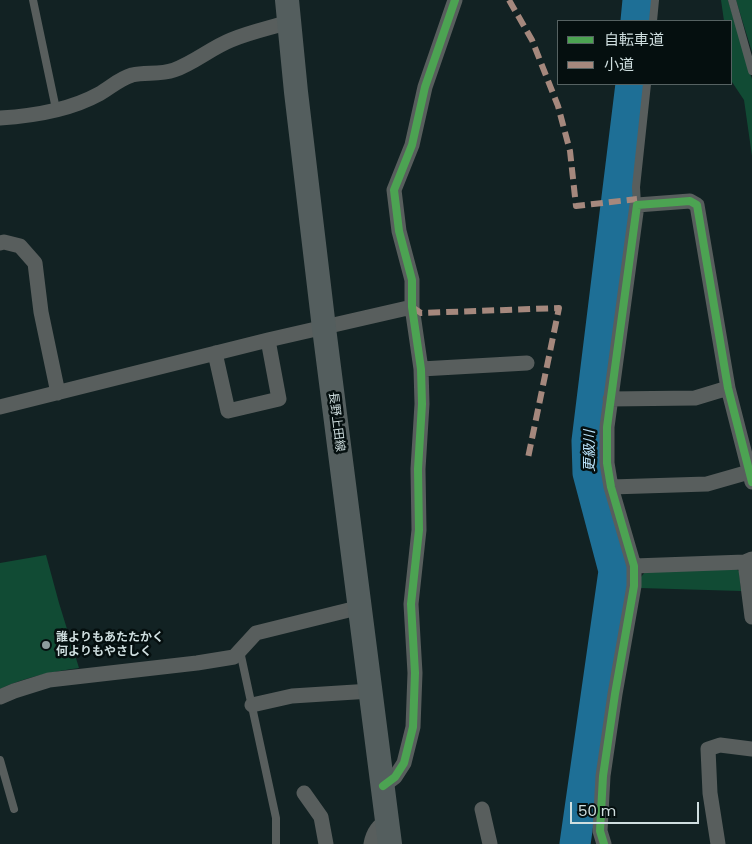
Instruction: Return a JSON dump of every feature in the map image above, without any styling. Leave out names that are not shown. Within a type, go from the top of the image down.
[{"type":"main road","name":"長野上田線","points":[[288,11],[324,328],[390,844]]},
{"type":"street","points":[[383,786],[395,777],[404,763],[413,727],[415,673],[411,604],[419,530],[418,469],[422,404],[421,369],[412,307],[412,280],[399,231],[394,190],[412,146],[425,87],[455,0]]},
{"type":"street","points":[[0,118],[24,116],[56,109],[92,97],[115,82],[132,75],[145,73],[159,74],[174,70],[288,11]]},
{"type":"street","points":[[604,844],[600,831],[603,776],[634,586],[634,566],[611,486],[607,463],[606,427],[637,205],[690,201],[697,204],[728,388],[751,477],[707,484],[611,486]]},
{"type":"street","points":[[0,243],[4,242],[20,246],[35,263],[41,312],[58,393]]},
{"type":"street","points":[[0,407],[268,340],[412,307]]},
{"type":"street","points":[[215,353],[228,411],[279,400],[268,340]]},
{"type":"street","points":[[421,369],[527,363]]},
{"type":"street","points":[[610,399],[695,398],[728,388]]},
{"type":"street","points":[[634,566],[748,561],[752,617]]},
{"type":"street","points":[[0,698],[14,691],[49,680],[234,657],[256,633],[361,607]]},
{"type":"street","points":[[252,705],[292,696],[371,691]]},
{"type":"street","points":[[718,844],[710,793],[708,749],[720,745],[752,749]]},
{"type":"street","points":[[304,793],[321,817],[326,844]]},
{"type":"street","points":[[482,809],[490,844]]},
{"type":"street","points":[[371,844],[372,836],[379,825],[387,821]]},
{"type":"lane","points":[[33,0],[56,109]]},
{"type":"lane","points":[[653,20],[656,0]]},
{"type":"lane","points":[[732,0],[752,71]]},
{"type":"lane","points":[[637,205],[636,187],[647,85]]},
{"type":"lane","points":[[240,651],[276,818],[276,844]]},
{"type":"lane","points":[[0,760],[14,809]]},
{"type":"green space","points":[[721,0],[728,0],[752,79],[752,156],[744,100],[732,82],[732,20],[724,20]]},
{"type":"green space","points":[[736,0],[752,0],[752,52]]},
{"type":"green space","points":[[46,555],[79,668],[58,671],[19,681],[0,689],[0,563]]},
{"type":"green space","points":[[736,569],[739,571],[741,591],[640,588],[641,577],[645,572]]},
{"type":"waterway","name":"更級川","points":[[636,20],[638,0]]},
{"type":"waterway","name":"更級川","points":[[575,844],[614,571],[588,473],[587,441],[631,85]]},
{"type":"marked path","points":[[509,0],[532,40],[558,106],[570,151],[576,206],[637,199]]},
{"type":"marked path","points":[[412,307],[421,313],[559,308],[528,458]]},
{"type":"cycle path","points":[[383,786],[395,777],[404,763],[413,727],[415,673],[411,604],[419,530],[418,469],[422,404],[421,369],[412,307],[412,280],[399,231],[394,190],[412,145],[425,87],[455,0]]},
{"type":"cycle path","points":[[604,844],[600,831],[603,776],[634,586],[634,566],[611,487],[607,463],[607,427],[637,205],[690,201],[697,205],[728,388],[752,482]]},
{"type":"place","name":"誰よりもあたたかく 何よりもやさしく","points":[[46,645]]}]
